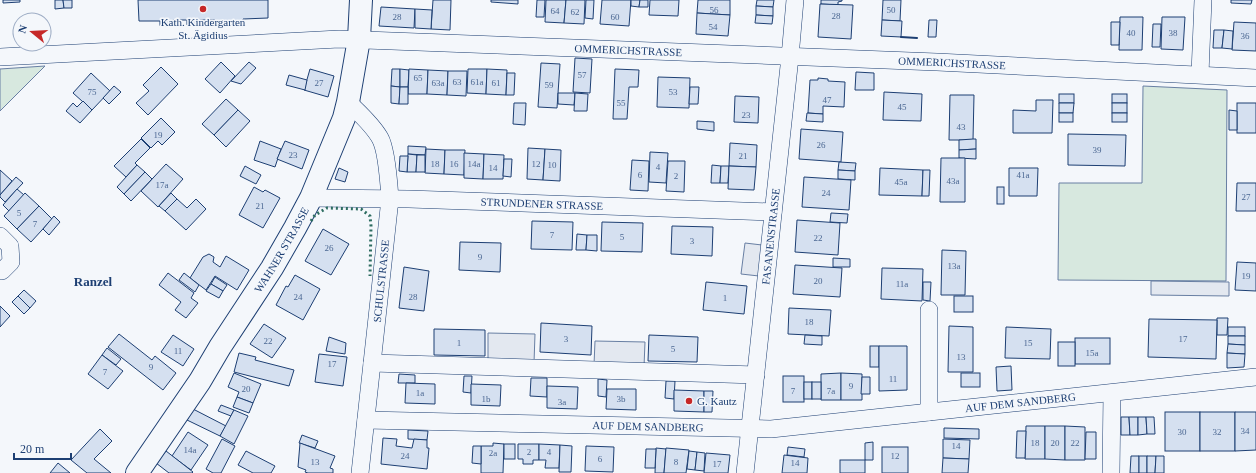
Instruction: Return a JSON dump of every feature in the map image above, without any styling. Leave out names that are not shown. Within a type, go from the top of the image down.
[{"type":"street","name":"WAHNER STRASSE","points":[[138,473],[200,381],[220,347],[272,268],[296,228],[311,198],[344,118],[359,39],[361,0]]},
{"type":"street","name":"FASANENSTRASSE","points":[[745,473],[795,0]]},
{"type":"street","points":[[1200,74],[1203,0]]},
{"type":"street","name":"OMMERICHSTRASSE","points":[[0,57],[288,41],[359,39],[790,56],[1200,74],[1256,78]]},
{"type":"street","name":"SCHULSTRASSE","points":[[348,102],[381,138],[387,165],[390,200],[360,473]]},
{"type":"street","name":"STRUNDENER STRASSE","points":[[311,198],[773,212]]},
{"type":"street","points":[[0,236],[10,246],[11,262],[2,271],[0,271]]},
{"type":"street","points":[[929,310],[929,412]]},
{"type":"street","points":[[372,363],[756,375]]},
{"type":"street","name":"AUF DEM SANDBERG","points":[[366,420],[770,429],[1256,377]]},
{"type":"street","points":[[1111,473],[1112,393]]},
{"type":"shaded area","points":[[45,66],[0,111],[0,69]]},
{"type":"shaded area","points":[[1143,86],[1227,90],[1226,281],[1058,280],[1059,183],[1142,183]]},
{"type":"shaded area","points":[[745,243],[762,245],[759,276],[741,274]]},
{"type":"shaded area","points":[[1151,281],[1229,282],[1229,296],[1151,295]]},
{"type":"shaded area","points":[[488,333],[535,334],[534,363],[488,363]]},
{"type":"shaded area","points":[[595,341],[645,342],[644,367],[594,365]]},
{"type":"building","points":[[3,0],[20,0],[20,2],[3,3]]},
{"type":"building","points":[[55,0],[63,0],[64,8],[55,9]]},
{"type":"building","points":[[63,0],[72,0],[72,8],[64,8]]},
{"type":"building","name":"Kath. Kindergarten St. Ägidius","points":[[138,0],[268,0],[268,18],[243,19],[243,24],[215,25],[215,20],[200,20],[200,25],[187,25],[187,20],[173,20],[173,26],[160,26],[160,21],[139,21]]},
{"type":"building","points":[[433,0],[451,0],[450,30],[431,29]]},
{"type":"building","points":[[491,0],[518,0],[518,4],[491,2]]},
{"type":"building","points":[[537,0],[545,0],[544,17],[536,17]]},
{"type":"building","points":[[546,0],[566,0],[564,23],[545,22]]},
{"type":"building","points":[[566,0],[585,0],[584,24],[564,23]]},
{"type":"building","points":[[586,0],[594,0],[593,19],[585,18]]},
{"type":"building","points":[[602,0],[631,0],[629,26],[600,24]]},
{"type":"building","points":[[631,0],[640,0],[639,7],[631,6]]},
{"type":"building","points":[[640,0],[648,0],[648,7],[639,7]]},
{"type":"building","points":[[650,0],[679,0],[678,16],[649,15]]},
{"type":"building","points":[[698,0],[730,0],[730,15],[697,13]]},
{"type":"building","points":[[757,0],[774,0],[773,7],[756,6]]},
{"type":"building","points":[[821,0],[842,1],[838,2],[838,5],[821,4]]},
{"type":"building","points":[[883,0],[901,0],[900,21],[882,20]]},
{"type":"building","points":[[1231,0],[1252,0],[1251,4],[1231,3]]},
{"type":"building","points":[[820,4],[853,5],[851,39],[818,37]]},
{"type":"building","points":[[756,6],[773,7],[773,16],[756,15]]},
{"type":"building","points":[[381,7],[415,9],[414,28],[379,26]]},
{"type":"building","points":[[415,9],[432,10],[431,29],[415,28]]},
{"type":"building","points":[[697,13],[730,15],[728,36],[696,34]]},
{"type":"building","points":[[756,15],[773,16],[772,24],[755,23]]},
{"type":"building","points":[[1120,17],[1143,17],[1142,50],[1119,50]]},
{"type":"building","points":[[1162,17],[1185,17],[1183,50],[1161,49]]},
{"type":"building","points":[[882,20],[902,21],[901,37],[881,36]]},
{"type":"building","points":[[929,20],[937,20],[936,37],[928,37]]},
{"type":"building","points":[[1111,22],[1120,22],[1119,45],[1111,45]]},
{"type":"building","points":[[1234,22],[1256,23],[1256,51],[1232,50]]},
{"type":"building","points":[[1153,24],[1161,24],[1160,47],[1152,47]]},
{"type":"building","points":[[1214,30],[1224,30],[1222,48],[1213,48]]},
{"type":"building","points":[[1224,30],[1233,31],[1232,49],[1222,48]]},
{"type":"building","points":[[575,58],[592,59],[590,93],[573,92]]},
{"type":"building","points":[[221,62],[235,76],[220,93],[205,79]]},
{"type":"building","points":[[249,62],[256,68],[241,84],[231,81]]},
{"type":"building","points":[[541,63],[560,64],[557,108],[538,107]]},
{"type":"building","points":[[161,67],[178,84],[148,115],[136,103],[149,91],[143,85]]},
{"type":"building","points":[[310,69],[334,76],[328,97],[304,90]]},
{"type":"building","points":[[392,69],[400,69],[400,87],[391,86]]},
{"type":"building","points":[[400,69],[409,70],[408,87],[400,87]]},
{"type":"building","points":[[409,69],[428,70],[427,94],[408,94]]},
{"type":"building","points":[[468,69],[487,69],[486,94],[467,93]]},
{"type":"building","points":[[487,69],[507,70],[506,95],[486,94]]},
{"type":"building","points":[[615,69],[639,70],[638,87],[629,87],[627,119],[613,119]]},
{"type":"building","points":[[428,70],[448,71],[447,95],[427,94]]},
{"type":"building","points":[[448,71],[467,71],[466,96],[447,95]]},
{"type":"building","points":[[856,72],[874,73],[874,90],[855,90]]},
{"type":"building","points":[[91,73],[110,91],[92,110],[73,93]]},
{"type":"building","points":[[507,73],[515,73],[514,95],[506,95]]},
{"type":"building","points":[[289,75],[307,80],[305,90],[286,85]]},
{"type":"building","points":[[658,77],[690,78],[689,108],[657,107]]},
{"type":"building","points":[[818,78],[828,79],[828,81],[845,82],[844,107],[823,106],[823,114],[808,113],[810,80],[818,80]]},
{"type":"building","points":[[114,86],[121,92],[109,104],[103,98]]},
{"type":"building","points":[[391,86],[400,87],[399,104],[391,103]]},
{"type":"building","points":[[400,87],[408,87],[408,104],[399,104]]},
{"type":"building","points":[[690,87],[699,87],[698,104],[689,104]]},
{"type":"building","points":[[884,92],[922,94],[921,121],[883,120]]},
{"type":"building","points":[[558,93],[575,93],[574,105],[558,104]]},
{"type":"building","points":[[575,93],[588,94],[587,111],[574,111]]},
{"type":"building","points":[[1059,94],[1074,94],[1074,103],[1059,103]]},
{"type":"building","points":[[1112,94],[1127,94],[1127,103],[1112,103]]},
{"type":"building","points":[[950,95],[974,95],[973,140],[949,140]]},
{"type":"building","points":[[735,96],[759,97],[758,123],[734,122]]},
{"type":"building","points":[[226,99],[238,110],[214,135],[202,124]]},
{"type":"building","points":[[1036,100],[1053,100],[1052,133],[1013,133],[1013,110],[1036,111]]},
{"type":"building","points":[[83,101],[92,110],[80,123],[66,111],[73,103],[77,107]]},
{"type":"building","points":[[514,103],[526,103],[525,125],[513,124]]},
{"type":"building","points":[[1059,103],[1074,103],[1073,113],[1059,113]]},
{"type":"building","points":[[1112,103],[1127,103],[1127,113],[1112,113]]},
{"type":"building","points":[[1237,103],[1256,103],[1256,133],[1237,133]]},
{"type":"building","points":[[238,110],[250,121],[226,147],[214,135]]},
{"type":"building","points":[[1229,110],[1237,111],[1237,130],[1229,130]]},
{"type":"building","points":[[807,113],[823,114],[823,122],[806,121]]},
{"type":"building","points":[[1059,113],[1073,113],[1073,122],[1059,122]]},
{"type":"building","points":[[1112,113],[1127,113],[1127,122],[1112,122]]},
{"type":"building","points":[[161,118],[175,132],[162,145],[158,141],[151,148],[141,138]]},
{"type":"building","points":[[697,121],[714,122],[714,131],[697,129]]},
{"type":"building","points":[[801,129],[843,132],[841,162],[799,159]]},
{"type":"building","points":[[1068,134],[1126,135],[1125,166],[1068,165]]},
{"type":"building","points":[[141,139],[150,148],[135,163],[137,165],[126,177],[114,166]]},
{"type":"building","points":[[976,139],[976,149],[959,150],[959,140]]},
{"type":"building","points":[[260,141],[281,149],[275,167],[254,160]]},
{"type":"building","points":[[285,141],[309,150],[302,169],[277,159]]},
{"type":"building","points":[[730,143],[757,145],[756,167],[729,166]]},
{"type":"building","points":[[408,146],[426,147],[425,155],[408,154]]},
{"type":"building","points":[[528,148],[545,149],[543,180],[527,179]]},
{"type":"building","points":[[426,149],[445,150],[444,174],[425,173]]},
{"type":"building","points":[[545,149],[561,150],[560,181],[543,180]]},
{"type":"building","points":[[976,149],[976,159],[959,158],[959,150]]},
{"type":"building","points":[[445,150],[465,150],[464,175],[444,174]]},
{"type":"building","points":[[650,152],[668,153],[666,183],[649,182]]},
{"type":"building","points":[[464,153],[484,154],[483,179],[464,178]]},
{"type":"building","points":[[408,154],[417,155],[416,172],[407,172]]},
{"type":"building","points":[[484,154],[504,155],[503,179],[483,179]]},
{"type":"building","points":[[417,155],[425,155],[425,172],[416,172]]},
{"type":"building","points":[[400,156],[408,156],[407,172],[399,171]]},
{"type":"building","points":[[941,158],[965,158],[965,202],[940,202]]},
{"type":"building","points":[[504,159],[512,159],[511,177],[503,176]]},
{"type":"building","points":[[632,160],[649,161],[648,191],[630,190]]},
{"type":"building","points":[[668,161],[685,161],[684,192],[666,191]]},
{"type":"building","points":[[839,162],[856,163],[855,171],[838,170]]},
{"type":"building","points":[[166,164],[183,179],[158,207],[141,191]]},
{"type":"building","points":[[137,165],[145,172],[124,194],[117,187]]},
{"type":"building","points":[[712,165],[721,166],[720,183],[711,183]]},
{"type":"building","points":[[245,166],[261,175],[256,184],[240,176]]},
{"type":"building","points":[[721,166],[729,166],[728,183],[720,183]]},
{"type":"building","points":[[729,166],[756,167],[754,190],[728,189]]},
{"type":"building","points":[[339,168],[348,172],[345,182],[335,179]]},
{"type":"building","points":[[880,168],[923,170],[922,196],[879,195]]},
{"type":"building","points":[[1009,168],[1038,168],[1037,196],[1009,196]]},
{"type":"building","points":[[0,170],[12,181],[0,195]]},
{"type":"building","points":[[838,170],[855,171],[855,180],[838,179]]},
{"type":"building","points":[[923,170],[930,170],[929,196],[922,196]]},
{"type":"building","points":[[145,172],[152,179],[131,201],[124,194]]},
{"type":"building","points":[[16,177],[23,183],[5,202],[0,195]]},
{"type":"building","points":[[804,177],[851,180],[849,210],[802,207]]},
{"type":"building","points":[[1237,183],[1256,183],[1256,211],[1236,211]]},
{"type":"building","points":[[254,187],[263,192],[265,190],[280,198],[263,228],[239,215]]},
{"type":"building","points":[[997,187],[1004,187],[1004,204],[997,204]]},
{"type":"building","points":[[17,189],[24,195],[9,211],[3,205]]},
{"type":"building","points":[[25,193],[39,206],[17,229],[4,216]]},
{"type":"building","points":[[171,193],[177,199],[165,211],[159,206]]},
{"type":"building","points":[[177,199],[187,208],[196,199],[206,209],[186,230],[165,211]]},
{"type":"building","points":[[39,206],[52,219],[31,242],[17,229]]},
{"type":"building","points":[[831,213],[848,214],[847,223],[830,222]]},
{"type":"building","points":[[54,216],[60,222],[49,235],[43,229]]},
{"type":"building","points":[[797,220],[840,223],[838,255],[795,252]]},
{"type":"building","points":[[532,221],[573,222],[572,250],[531,249]]},
{"type":"building","points":[[602,222],[643,223],[642,252],[601,251]]},
{"type":"building","points":[[672,226],[713,227],[712,256],[671,254]]},
{"type":"building","points":[[323,229],[349,244],[331,275],[305,261]]},
{"type":"building","points":[[577,234],[587,235],[586,250],[576,250]]},
{"type":"building","points":[[587,235],[597,235],[597,251],[586,250]]},
{"type":"building","points":[[460,242],[501,243],[500,272],[459,270]]},
{"type":"building","points":[[942,250],[966,251],[965,295],[941,295]]},
{"type":"building","points":[[209,254],[214,257],[213,262],[220,267],[226,256],[249,270],[237,290],[215,276],[206,290],[190,278],[203,257]]},
{"type":"building","points":[[833,258],[850,259],[850,267],[833,267]]},
{"type":"building","points":[[1237,262],[1256,263],[1256,291],[1235,290]]},
{"type":"building","points":[[795,265],[842,268],[840,297],[793,294]]},
{"type":"building","points":[[404,267],[429,271],[424,311],[399,308]]},
{"type":"building","points":[[882,268],[923,269],[922,301],[881,299]]},
{"type":"building","points":[[168,273],[194,293],[191,298],[198,303],[186,318],[175,310],[181,302],[159,285]]},
{"type":"building","points":[[184,273],[199,285],[195,292],[179,280]]},
{"type":"building","points":[[295,275],[320,289],[303,320],[276,305],[286,286],[288,287]]},
{"type":"building","points":[[215,277],[227,285],[223,291],[211,284]]},
{"type":"building","points":[[706,282],[747,286],[744,314],[703,310]]},
{"type":"building","points":[[923,282],[931,282],[930,301],[923,300]]},
{"type":"building","points":[[211,284],[223,291],[219,298],[206,291]]},
{"type":"building","points":[[24,290],[36,301],[30,308],[18,296]]},
{"type":"building","points":[[18,296],[30,308],[24,314],[12,302]]},
{"type":"building","points":[[954,296],[973,296],[973,312],[954,312]]},
{"type":"building","points":[[0,306],[10,316],[0,327]]},
{"type":"building","points":[[789,308],[831,310],[829,336],[788,334]]},
{"type":"building","points":[[1217,318],[1228,318],[1227,335],[1217,335]]},
{"type":"building","points":[[1149,319],[1217,320],[1216,359],[1148,357]]},
{"type":"building","points":[[541,323],[592,326],[591,355],[540,352]]},
{"type":"building","points":[[264,324],[286,338],[272,358],[250,344]]},
{"type":"building","points":[[949,326],[973,327],[973,372],[948,372]]},
{"type":"building","points":[[1006,327],[1051,329],[1050,359],[1005,358]]},
{"type":"building","points":[[1228,327],[1245,327],[1245,336],[1228,336]]},
{"type":"building","points":[[434,329],[485,330],[485,356],[434,355]]},
{"type":"building","points":[[119,334],[152,360],[155,356],[176,373],[163,390],[108,347]]},
{"type":"building","points":[[173,335],[194,349],[183,366],[161,352]]},
{"type":"building","points":[[649,335],[698,337],[697,362],[648,361]]},
{"type":"building","points":[[805,335],[822,336],[822,345],[804,344]]},
{"type":"building","points":[[1228,336],[1245,336],[1245,345],[1228,344]]},
{"type":"building","points":[[329,337],[346,343],[345,354],[326,351]]},
{"type":"building","points":[[1075,338],[1110,338],[1110,364],[1075,364]]},
{"type":"building","points":[[1058,342],[1075,342],[1075,366],[1058,366]]},
{"type":"building","points":[[1228,344],[1245,345],[1245,354],[1227,353]]},
{"type":"building","points":[[870,346],[879,346],[879,367],[870,367]]},
{"type":"building","points":[[879,346],[907,346],[907,390],[879,391]]},
{"type":"building","points":[[107,348],[121,359],[116,365],[102,355]]},
{"type":"building","points":[[239,353],[256,357],[255,360],[294,370],[289,386],[234,372]]},
{"type":"building","points":[[1227,353],[1245,354],[1244,367],[1227,368]]},
{"type":"building","points":[[319,354],[347,357],[343,386],[315,382]]},
{"type":"building","points":[[102,355],[123,371],[108,389],[88,374]]},
{"type":"building","points":[[1011,366],[1012,390],[997,391],[996,367]]},
{"type":"building","points":[[234,373],[261,384],[253,403],[237,397],[239,392],[228,387]]},
{"type":"building","points":[[841,373],[841,400],[821,400],[821,374]]},
{"type":"building","points":[[841,373],[862,374],[862,400],[841,400]]},
{"type":"building","points":[[961,373],[980,373],[980,387],[961,387]]},
{"type":"building","points":[[399,374],[415,375],[415,383],[398,383]]},
{"type":"building","points":[[464,376],[472,376],[471,393],[463,392]]},
{"type":"building","points":[[783,376],[804,376],[804,402],[783,402]]},
{"type":"building","points":[[862,377],[870,377],[870,394],[861,394]]},
{"type":"building","points":[[531,378],[547,378],[547,397],[530,396]]},
{"type":"building","points":[[598,379],[607,380],[606,397],[598,396]]},
{"type":"building","points":[[666,381],[675,381],[674,399],[665,398]]},
{"type":"building","points":[[804,382],[812,382],[812,399],[804,399]]},
{"type":"building","points":[[812,382],[821,382],[821,399],[812,399]]},
{"type":"building","points":[[406,383],[435,384],[435,404],[405,403]]},
{"type":"building","points":[[471,384],[501,385],[500,406],[471,405]]},
{"type":"building","points":[[547,386],[578,387],[577,409],[547,408]]},
{"type":"building","points":[[607,389],[636,389],[636,410],[606,409]]},
{"type":"building","name":"G. Kautz","points":[[674,390],[704,391],[704,412],[674,411]]},
{"type":"building","points":[[704,391],[713,391],[712,412],[704,412]]},
{"type":"building","points":[[237,397],[253,403],[249,413],[233,407]]},
{"type":"building","points":[[221,405],[234,410],[231,416],[218,411]]},
{"type":"building","points":[[193,409],[226,426],[220,436],[187,420]]},
{"type":"building","points":[[234,410],[248,416],[234,444],[220,436]]},
{"type":"building","points":[[1165,412],[1200,412],[1200,451],[1165,451]]},
{"type":"building","points":[[1200,412],[1235,412],[1235,451],[1200,451]]},
{"type":"building","points":[[1235,412],[1256,412],[1256,450],[1235,451]]},
{"type":"building","points":[[1121,417],[1129,417],[1130,435],[1121,435]]},
{"type":"building","points":[[1129,417],[1138,417],[1138,435],[1130,435]]},
{"type":"building","points":[[1138,417],[1146,417],[1147,434],[1138,435]]},
{"type":"building","points":[[1146,417],[1154,417],[1155,434],[1147,434]]},
{"type":"building","points":[[1026,426],[1045,426],[1045,459],[1025,459]]},
{"type":"building","points":[[1045,426],[1065,426],[1065,460],[1045,459]]},
{"type":"building","points":[[1065,426],[1085,427],[1085,460],[1065,460]]},
{"type":"building","points":[[944,428],[979,429],[979,439],[944,438]]},
{"type":"building","points":[[100,429],[112,441],[94,459],[111,473],[87,473],[71,460]]},
{"type":"building","points":[[408,430],[428,431],[427,440],[408,439]]},
{"type":"building","points":[[1017,431],[1026,431],[1025,458],[1016,458]]},
{"type":"building","points":[[188,432],[208,445],[191,470],[172,456]]},
{"type":"building","points":[[1086,432],[1096,432],[1096,459],[1085,459]]},
{"type":"building","points":[[302,435],[318,441],[315,448],[299,443]]},
{"type":"building","points":[[383,438],[397,439],[396,446],[412,448],[414,439],[427,440],[427,448],[429,448],[427,469],[381,464]]},
{"type":"building","points":[[222,439],[235,446],[221,473],[213,473],[206,469]]},
{"type":"building","points":[[943,439],[970,440],[969,459],[943,458]]},
{"type":"building","points":[[873,442],[873,460],[865,460],[865,443]]},
{"type":"building","points":[[300,443],[335,456],[330,468],[333,469],[333,473],[308,473],[305,472],[306,470],[298,467]]},
{"type":"building","points":[[493,443],[504,444],[503,473],[481,473],[481,446],[493,446]]},
{"type":"building","points":[[504,444],[515,444],[515,459],[504,459]]},
{"type":"building","points":[[518,444],[539,444],[539,460],[533,460],[533,464],[523,464],[523,459],[518,459]]},
{"type":"building","points":[[539,444],[560,445],[559,468],[545,468],[546,460],[539,460]]},
{"type":"building","points":[[560,445],[572,446],[571,472],[559,472]]},
{"type":"building","points":[[473,446],[481,446],[481,464],[472,463]]},
{"type":"building","points":[[586,446],[614,447],[613,472],[585,471]]},
{"type":"building","points":[[788,447],[805,449],[804,457],[787,455]]},
{"type":"building","points":[[882,447],[908,447],[908,473],[882,473]]},
{"type":"building","points":[[656,448],[666,449],[664,473],[655,473]]},
{"type":"building","points":[[666,448],[689,450],[686,473],[664,473]]},
{"type":"building","points":[[646,449],[656,449],[655,468],[645,468]]},
{"type":"building","points":[[166,451],[193,472],[169,473],[156,463]]},
{"type":"building","points":[[246,451],[275,466],[271,473],[253,473],[238,465]]},
{"type":"building","points":[[689,451],[697,452],[695,470],[687,469]]},
{"type":"building","points":[[697,452],[705,453],[704,471],[695,470]]},
{"type":"building","points":[[706,453],[730,455],[728,473],[704,473]]},
{"type":"building","points":[[784,455],[808,458],[807,473],[782,473]]},
{"type":"building","points":[[1131,456],[1139,456],[1139,473],[1130,473]]},
{"type":"building","points":[[1139,456],[1147,456],[1147,473],[1139,473]]},
{"type":"building","points":[[1147,456],[1156,456],[1155,473],[1147,473]]},
{"type":"building","points":[[1156,456],[1164,456],[1164,473],[1155,473]]},
{"type":"building","points":[[943,458],[969,459],[968,473],[942,473]]},
{"type":"building","points":[[840,460],[865,460],[865,473],[840,473]]},
{"type":"building","points":[[58,463],[70,473],[50,473]]},
{"type":"hedge","points":[[311,221],[315,215],[327,208],[361,209],[370,216],[370,276]]},
{"type":"wall","points":[[901,37],[917,38]]},
{"type":"place","name":"Kath. Kindergarten St. Ägidius","points":[[203,9]]},
{"type":"place","name":"G. Kautz","points":[[689,401]]},
{"type":"district","name":"Ranzel","points":[[93,281]]}]
